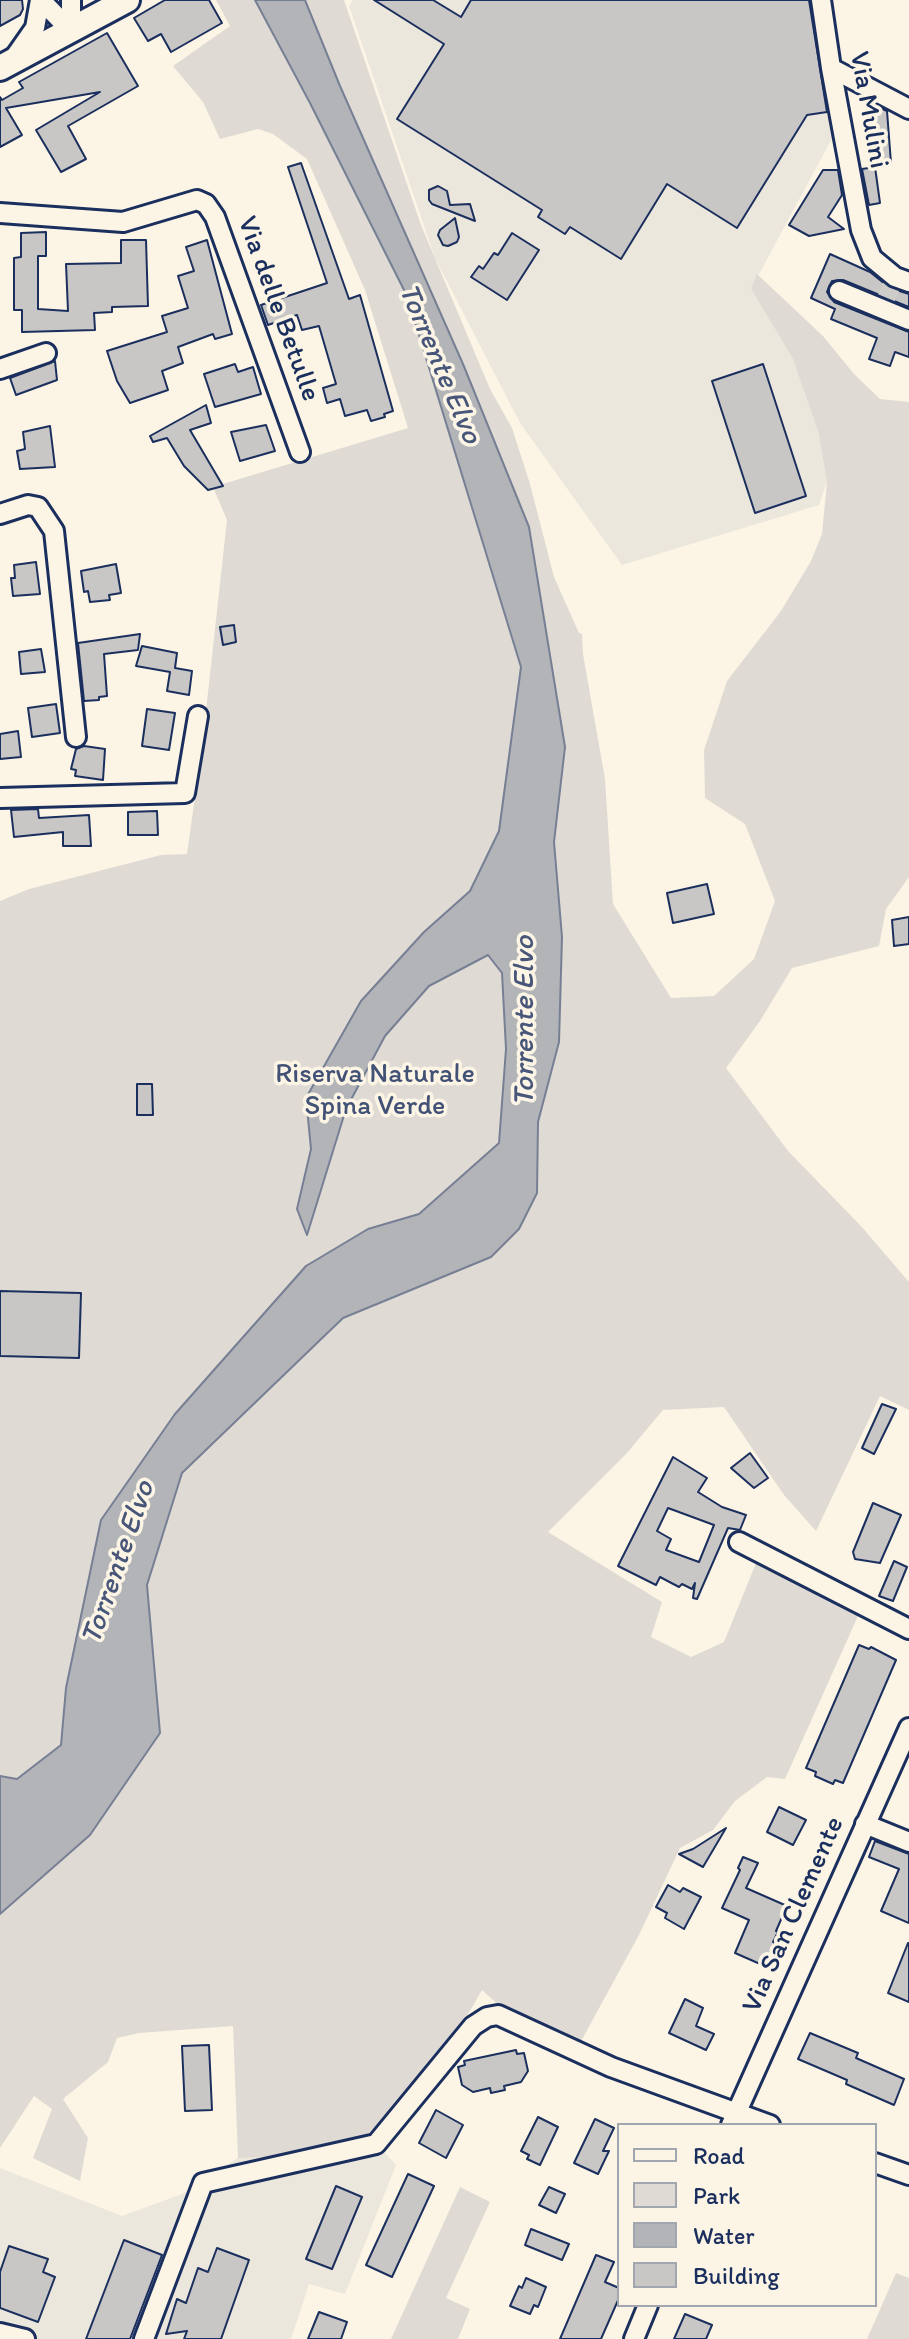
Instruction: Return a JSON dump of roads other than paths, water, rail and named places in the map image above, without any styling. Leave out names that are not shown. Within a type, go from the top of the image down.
[{"type":"main road","points":[[5,66],[127,0]]},
{"type":"street","points":[[41,0],[71,31]]},
{"type":"street","points":[[5,66],[35,28],[41,0]]},
{"type":"street","points":[[71,0],[71,31]]},
{"type":"street","name":"Via Mulini","points":[[821,0],[861,230],[872,258],[893,290]]},
{"type":"street","points":[[831,68],[909,109]]},
{"type":"street","name":"Via delle Betulle","points":[[0,213],[123,222],[197,200],[206,204],[215,217],[300,452]]},
{"type":"street","points":[[839,291],[893,290],[909,320]]},
{"type":"street","points":[[0,369],[46,353]]},
{"type":"street","points":[[0,514],[28,505],[38,507],[54,531],[76,737]]},
{"type":"street","points":[[0,798],[185,793],[198,716]]},
{"type":"street","points":[[739,1542],[909,1629]]},
{"type":"street","name":"Via San Clemente","points":[[734,2119],[909,1728]]},
{"type":"street","points":[[865,1824],[909,1842]]},
{"type":"street","points":[[144,2339],[203,2183],[376,2144],[473,2026],[487,2017],[498,2015],[734,2119],[758,2123]]},
{"type":"street","points":[[877,2164],[909,2175]]},
{"type":"street","points":[[634,2339],[647,2307]]},
{"type":"street","points":[[0,2333],[25,2339]]},
{"type":"water","name":"Torrente Elvo","points":[[255,0],[305,0],[463,364],[529,527],[565,747],[554,842],[562,937],[559,1042],[538,1122],[537,1193],[519,1229],[491,1257],[343,1318],[182,1473],[147,1585],[160,1733],[90,1835],[0,1914],[0,1776],[17,1779],[61,1745],[66,1688],[101,1520],[175,1414],[306,1266],[368,1229],[419,1214],[499,1143],[506,1049],[502,973],[488,955],[429,986],[385,1036],[346,1109],[307,1235],[297,1209],[311,1149],[306,1098],[361,1001],[424,932],[470,891],[499,831],[521,667],[407,296]]},
{"type":"tunnel","points":[[886,299],[893,282]]},
{"type":"park label","name":"Riserva Naturale Spina Verde","points":[[375,1091]]}]
